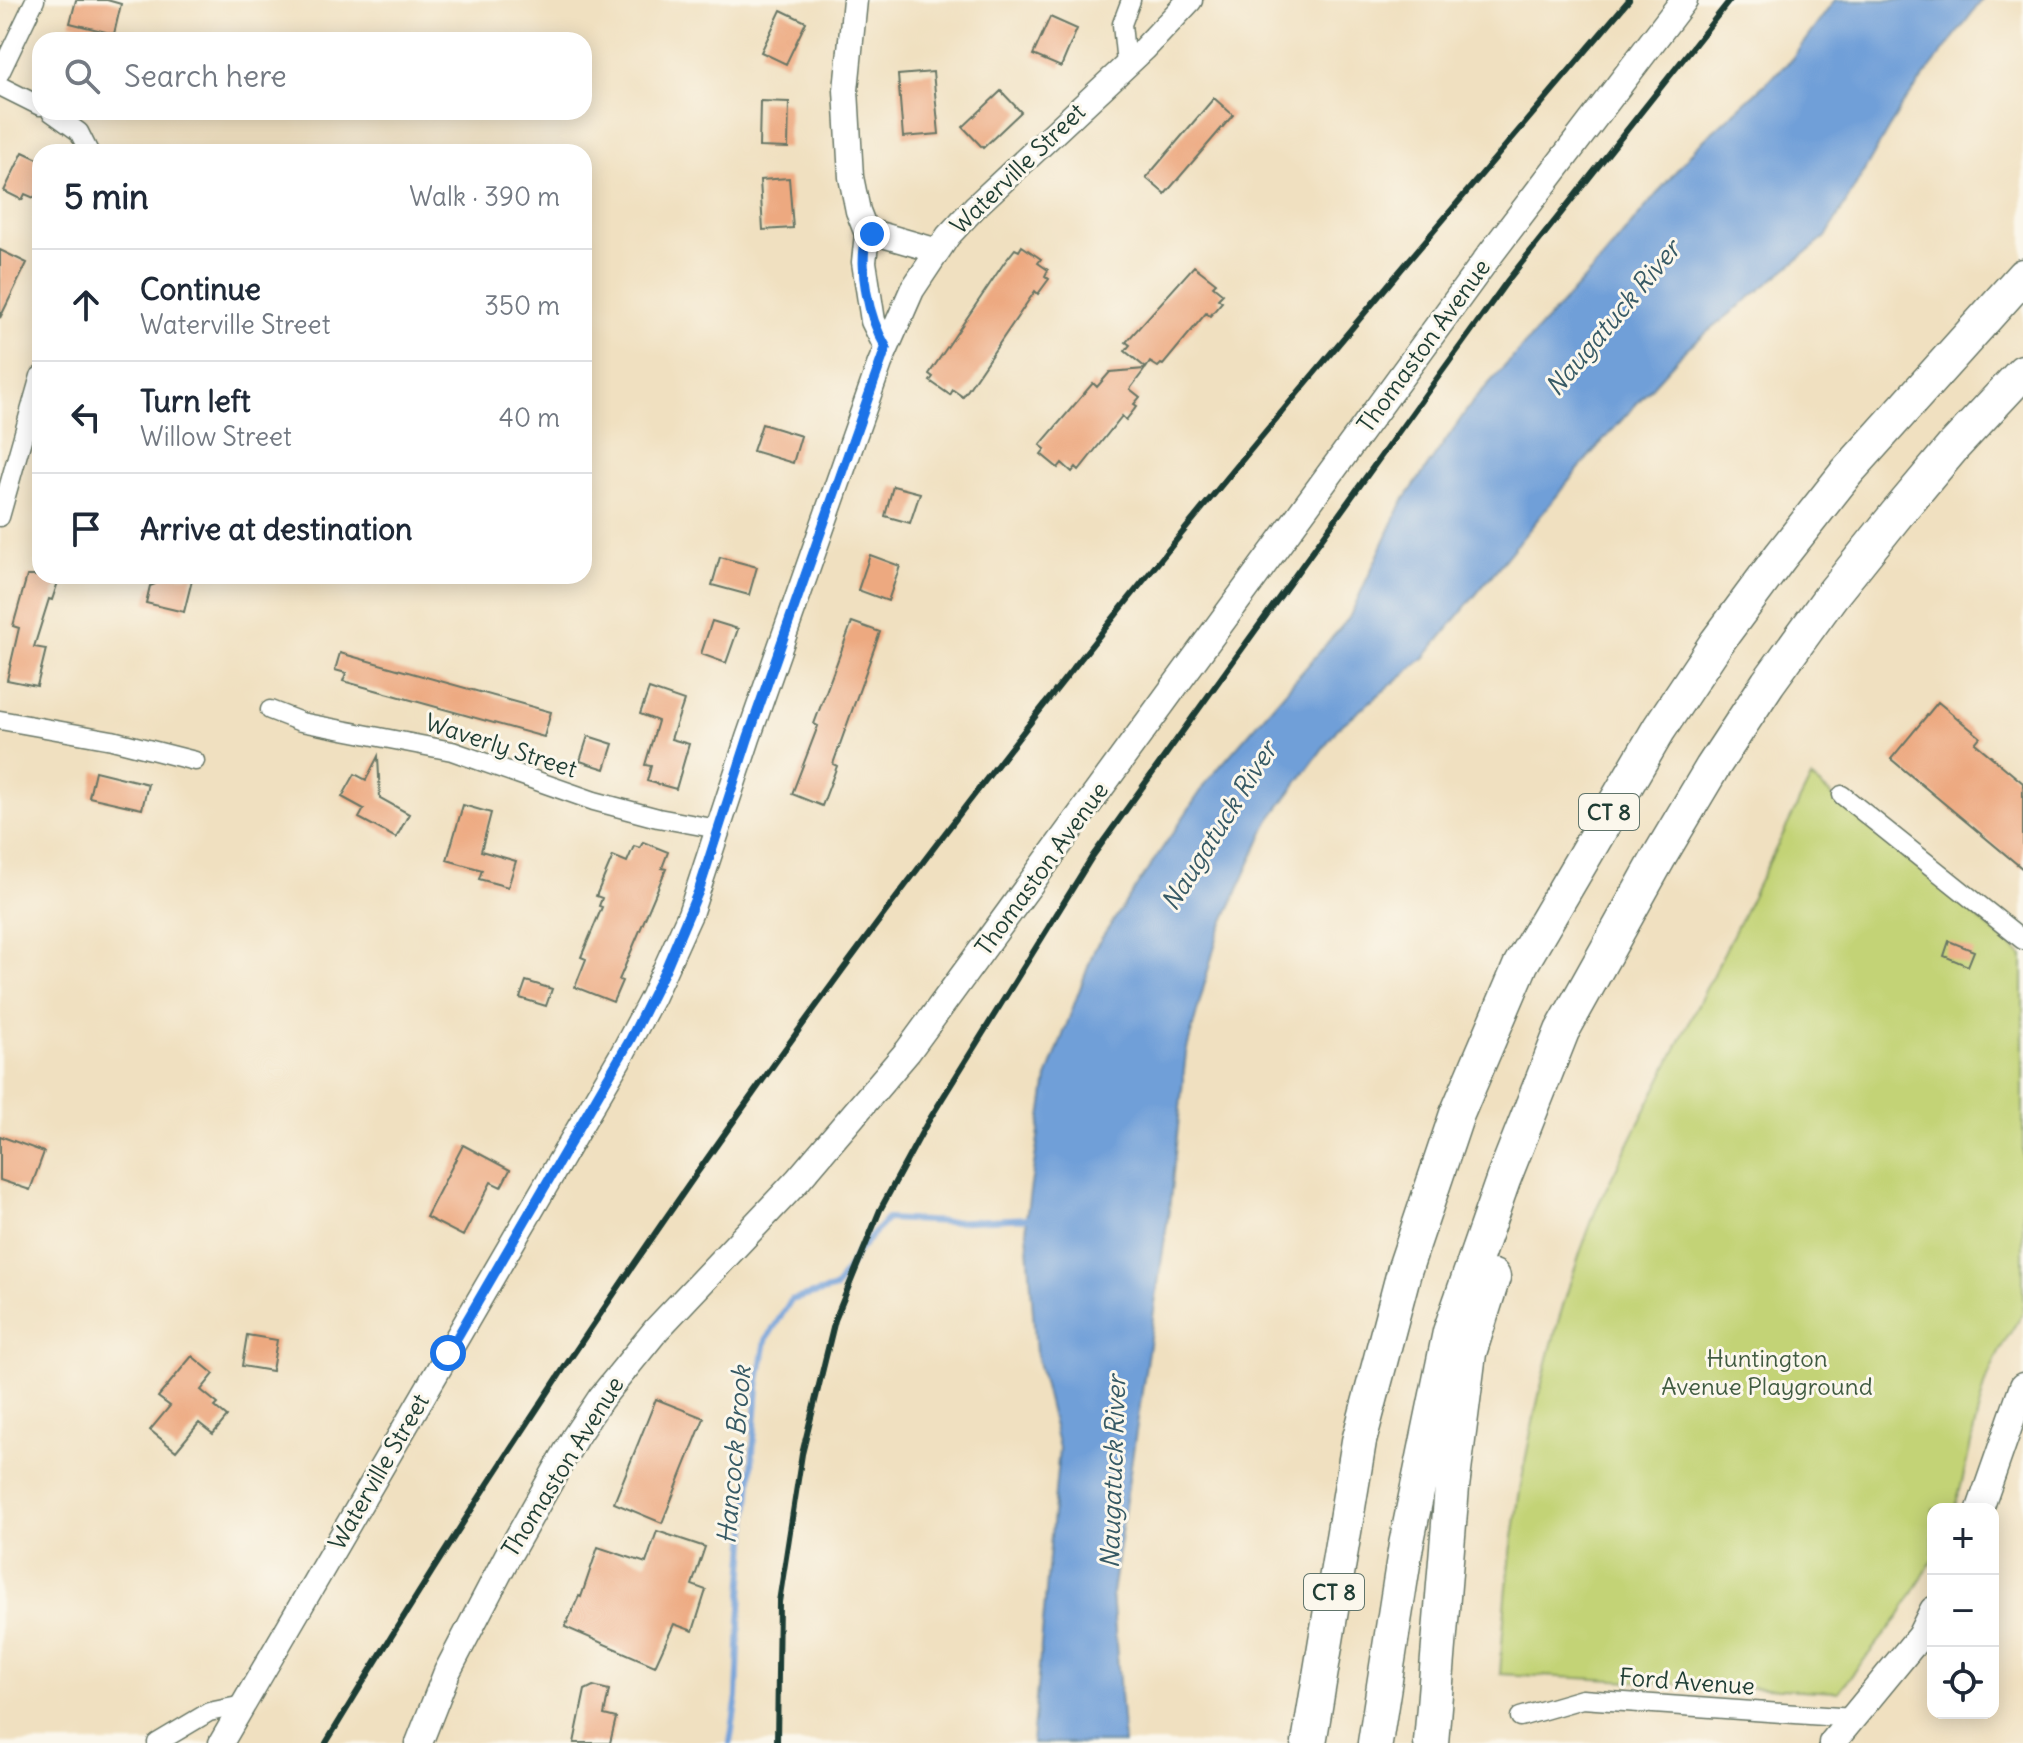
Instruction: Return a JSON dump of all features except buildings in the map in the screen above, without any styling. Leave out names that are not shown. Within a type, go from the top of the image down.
[{"type":"highway","name":"CT 8","points":[[1309,1743],[1359,1441],[1405,1268],[1457,1114],[1521,964],[1659,729],[1726,630],[1847,472],[2023,276]]},
{"type":"highway","name":"CT 8","points":[[1375,1743],[1406,1545],[1450,1332],[1503,1180],[1562,1031],[1659,857],[1744,719],[1831,596],[1953,447],[2023,372]]},
{"type":"highway","points":[[1431,1743],[1452,1487],[1469,1353],[1522,1182],[1571,1052],[1659,857]]},
{"type":"main road","name":"Thomaston Avenue","points":[[419,1743],[447,1672],[499,1571],[601,1398],[657,1329],[798,1180],[908,1051],[1481,268],[1684,0]]},
{"type":"main road","points":[[1982,1503],[2023,1386]]},
{"type":"main road","points":[[1832,1743],[1920,1636],[1927,1622]]},
{"type":"street","points":[[0,73],[35,0]]},
{"type":"street","points":[[855,0],[846,90],[847,138],[853,188],[867,234],[864,262],[873,321],[886,347]]},
{"type":"street","points":[[1126,64],[1122,24],[1131,0]]},
{"type":"street","name":"Waterville Street","points":[[221,1743],[637,1028],[690,914],[748,738],[886,347],[912,290],[938,251],[976,206],[1190,0]]},
{"type":"street","points":[[0,86],[32,102]]},
{"type":"street","points":[[65,120],[73,125],[86,144]]},
{"type":"street","points":[[867,234],[879,234],[938,251]]},
{"type":"street","points":[[0,517],[32,404]]},
{"type":"street","name":"Waverly Street","points":[[270,710],[308,723],[452,751],[594,801],[658,818],[718,829]]},
{"type":"street","points":[[0,720],[112,740],[195,761]]},
{"type":"street","points":[[1842,795],[2023,940]]},
{"type":"street","name":"Ford Avenue","points":[[1520,1717],[1582,1699],[1853,1718]]},
{"type":"street","points":[[157,1743],[199,1717],[243,1705]]},
{"type":"green space","name":"Huntington Avenue Playground","points":[[1811,778],[2023,956],[2023,1313],[2002,1347],[1986,1383],[1956,1503],[1927,1503],[1927,1569],[1899,1617],[1838,1692],[1500,1674],[1511,1554],[1530,1437],[1558,1321],[1597,1207]]},
{"type":"water","name":"Naugatuck River","points":[[1835,0],[1982,0],[1901,107],[1826,237],[1686,349],[1591,454],[1424,658],[1338,728],[1269,821],[1218,934],[1186,1053],[1169,1210],[1112,1593],[1124,1743],[1032,1743],[1059,1448],[1036,1353],[1026,1218],[1047,1078],[1095,948],[1209,779],[1349,618],[1402,503],[1474,400],[1600,262],[1696,147],[1790,61]]},
{"type":"waterway","name":"Hancock Brook","points":[[730,1743],[737,1697],[758,1386],[766,1340],[791,1300],[836,1288],[858,1251],[887,1219],[948,1222],[1030,1218]]},
{"type":"railway","points":[[326,1743],[477,1502],[634,1264],[882,917],[1048,700],[1211,498],[1629,0]]},
{"type":"railway","points":[[777,1743],[779,1602],[802,1454],[835,1320],[880,1210],[926,1125],[1092,857],[1508,280],[1730,0]]},
{"type":"route","points":[[448,1353],[630,1040],[690,914],[748,738],[886,347],[873,321],[864,262],[863,248],[867,234],[872,234]]}]
